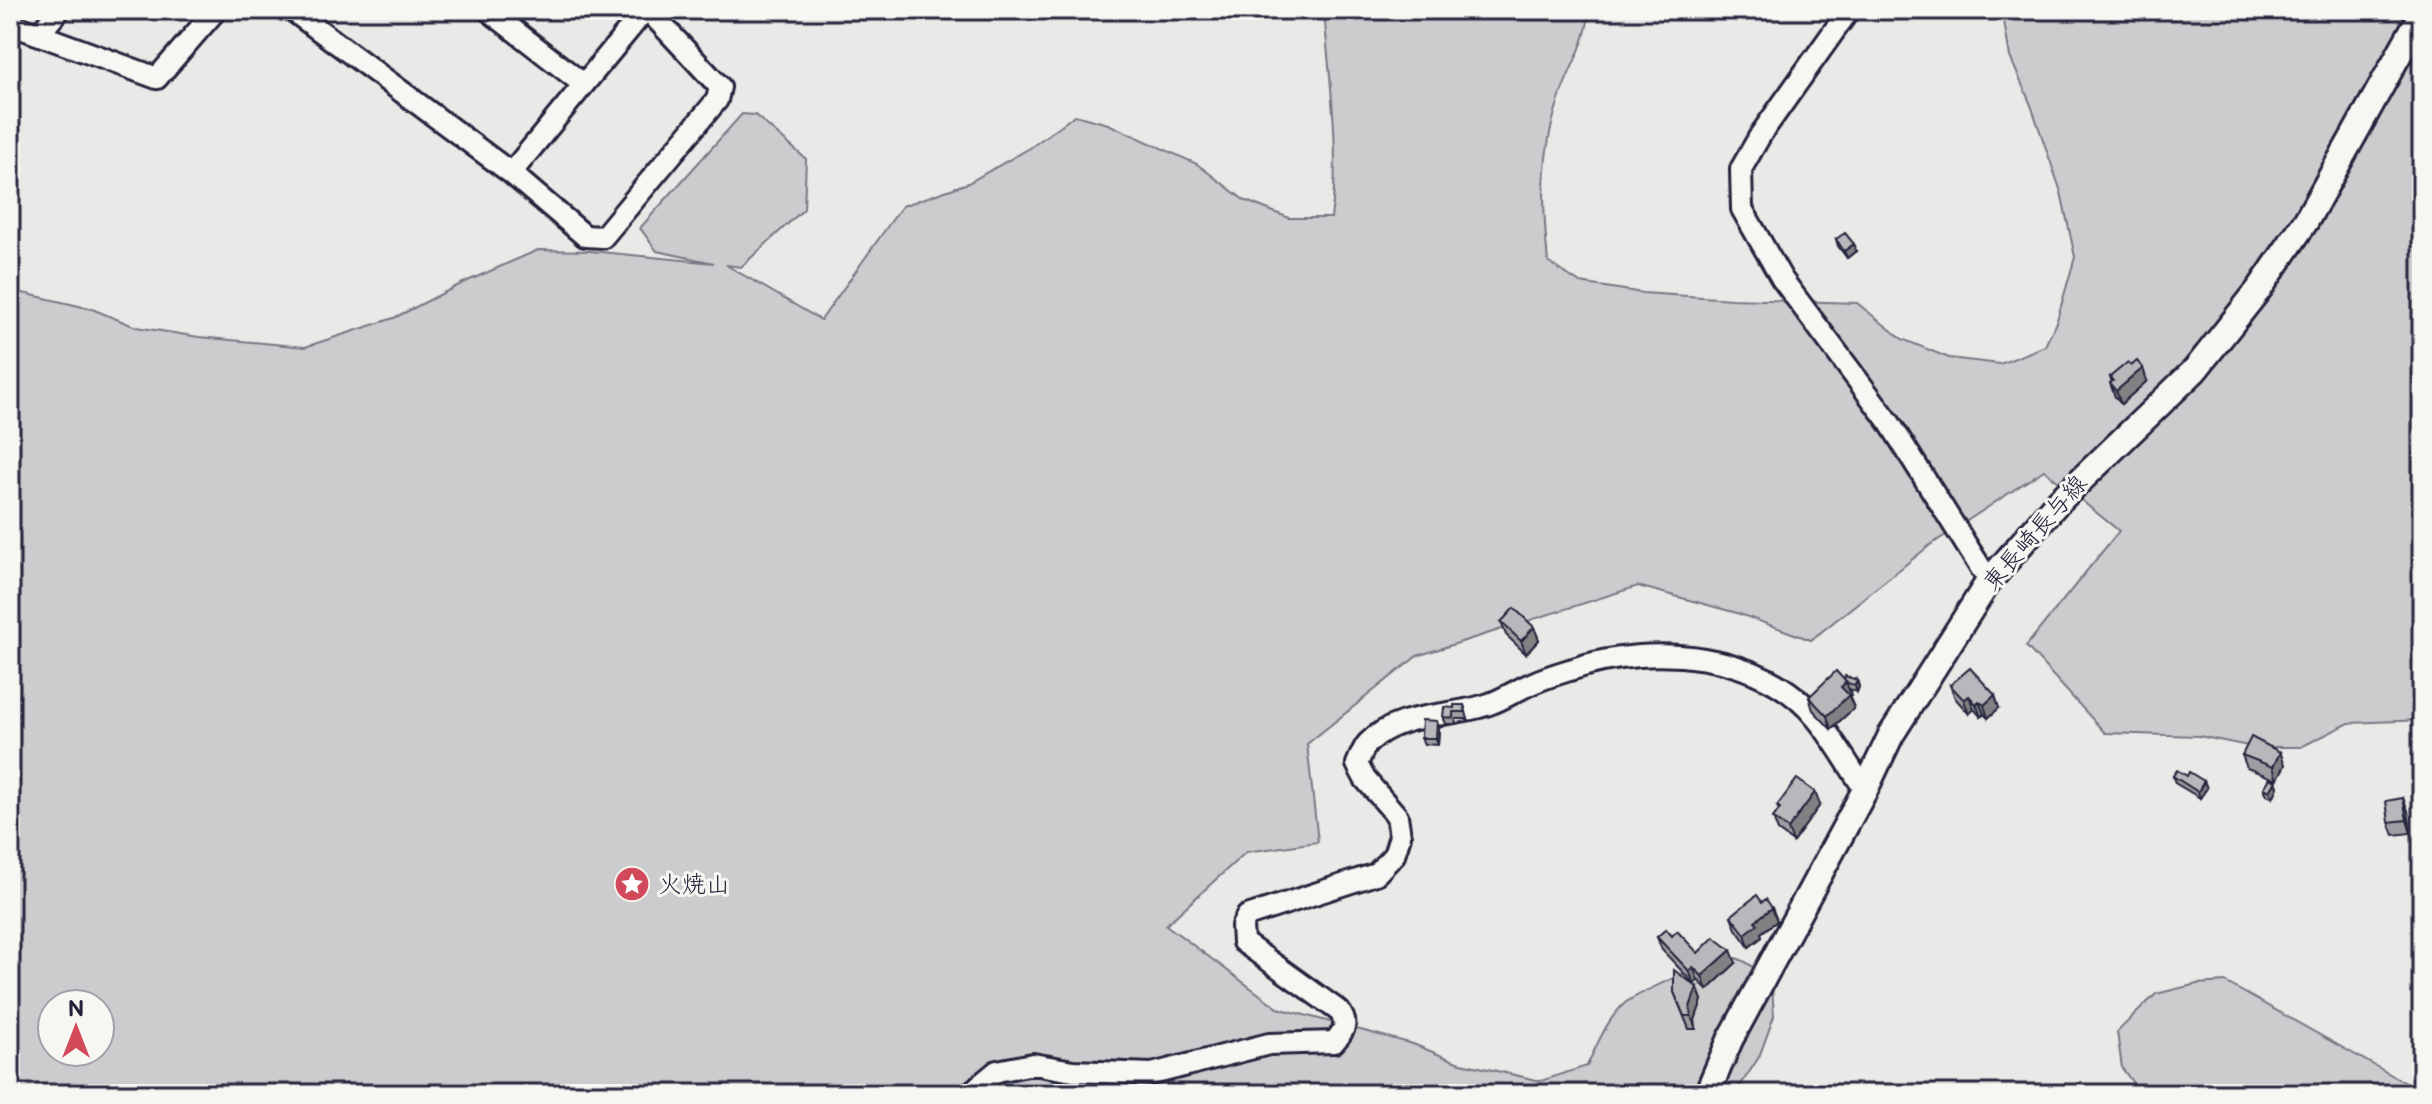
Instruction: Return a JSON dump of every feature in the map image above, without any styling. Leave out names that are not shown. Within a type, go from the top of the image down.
[{"type":"main road","name":"東長崎長与線","points":[[1707,1094],[1730,1040],[1865,790],[1891,735],[1989,581],[2056,504],[2195,370],[2260,288],[2306,221],[2422,13]]},
{"type":"street","points":[[39,34],[59,10]]},
{"type":"street","points":[[10,24],[157,78],[216,10]]},
{"type":"street","points":[[292,10],[511,173],[585,236],[603,237],[717,100],[720,87],[646,10],[511,173]]},
{"type":"street","points":[[1849,10],[1761,134],[1741,169],[1742,209],[1782,279],[1889,422],[1989,581]]},
{"type":"street","points":[[495,12],[583,84]]},
{"type":"street","points":[[969,1094],[997,1071],[1033,1064],[1073,1071],[1152,1074],[1269,1044],[1334,1042],[1344,1030],[1345,1019],[1339,1011],[1252,950],[1243,942],[1242,926],[1247,916],[1259,911],[1376,874],[1394,855],[1400,836],[1397,816],[1365,779],[1357,764],[1366,744],[1392,727],[1419,718],[1489,705],[1533,682],[1577,667],[1637,655],[1710,659],[1738,666],[1782,688],[1816,717],[1865,790]]},
{"type":"shaded area","points":[[1324,10],[1589,10],[1583,41],[1555,113],[1546,155],[1544,197],[1548,262],[1580,283],[1643,293],[1857,303],[1902,339],[1949,358],[2000,364],[2045,346],[2057,320],[2075,257],[2061,192],[2031,105],[2010,57],[2002,10],[2422,10],[2422,720],[2349,723],[2301,747],[2253,747],[2199,736],[2105,733],[2026,646],[2119,531],[2044,470],[1929,546],[1811,640],[1737,613],[1638,586],[1417,656],[1307,744],[1318,842],[1246,852],[1166,925],[1278,1008],[1413,1044],[1457,1062],[1541,1081],[1587,1066],[1603,1033],[1625,1003],[1719,959],[1740,959],[1772,986],[1774,1016],[1759,1057],[1735,1094],[10,1094],[10,290],[92,309],[136,327],[199,337],[305,347],[394,318],[538,250],[590,251],[714,263],[657,251],[640,228],[742,114],[755,115],[806,159],[804,209],[741,267],[726,265],[821,320],[902,206],[968,183],[1030,148],[1075,115],[1108,124],[1197,164],[1244,200],[1289,218],[1331,218],[1335,166]]},
{"type":"shaded area","points":[[2225,982],[2422,1094],[2141,1094],[2122,1068],[2117,1032],[2156,994],[2197,984]]},
{"type":"building","points":[[1845,233],[1854,244],[1844,251],[1836,239]]},
{"type":"building","points":[[2137,361],[2143,368],[2116,391],[2110,377],[2128,362],[2131,366]]},
{"type":"building","points":[[1514,608],[1534,627],[1521,641],[1501,622]]},
{"type":"building","points":[[1970,668],[1995,695],[1984,705],[1979,701],[1976,704],[1969,696],[1964,700],[1950,685]]},
{"type":"building","points":[[1836,671],[1846,682],[1841,687],[1849,695],[1827,716],[1809,697]]},
{"type":"building","points":[[1845,676],[1857,680],[1855,686],[1844,680]]},
{"type":"building","points":[[1454,705],[1464,705],[1466,712],[1453,712],[1453,718],[1443,717],[1444,707],[1454,708]]},
{"type":"building","points":[[1422,720],[1437,721],[1436,738],[1421,738]]},
{"type":"building","points":[[2251,737],[2280,752],[2273,767],[2242,755]]},
{"type":"building","points":[[2177,770],[2187,776],[2189,772],[2204,781],[2198,792],[2173,776]]},
{"type":"building","points":[[2270,778],[2276,781],[2270,791],[2264,788]]},
{"type":"building","points":[[1797,779],[1815,792],[1788,829],[1773,818],[1780,808],[1777,806]]},
{"type":"building","points":[[2403,798],[2407,820],[2389,822],[2386,801]]},
{"type":"building","points":[[1757,895],[1762,902],[1766,899],[1772,908],[1755,921],[1758,924],[1745,934],[1731,916]]},
{"type":"building","points":[[1666,929],[1672,936],[1677,931],[1698,953],[1714,937],[1731,950],[1702,976],[1693,967],[1689,971],[1657,937]]},
{"type":"building","points":[[1674,970],[1697,987],[1690,1007],[1691,1016],[1684,1016],[1674,992]]},
{"type":"place","name":"火焼山","points":[[632,884]]}]
